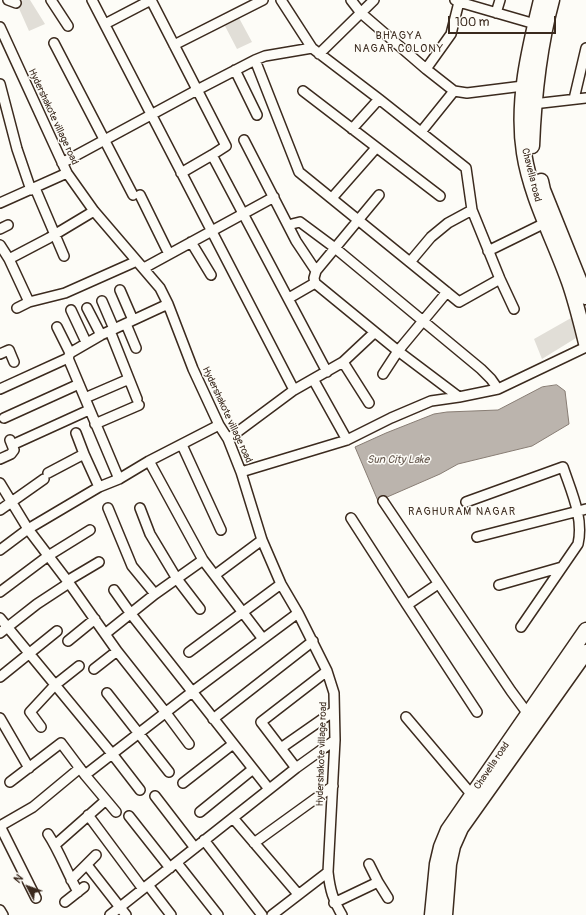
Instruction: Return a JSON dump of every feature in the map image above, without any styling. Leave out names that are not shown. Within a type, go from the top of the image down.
[{"type":"highway","name":"Chavella road","points":[[541,0],[523,86],[522,125],[524,153],[534,191],[545,223],[569,281],[586,343]]},
{"type":"highway","name":"Chavella road","points":[[552,0],[545,28],[533,104],[532,146],[543,190],[586,296]]},
{"type":"highway","name":"Chavella road","points":[[445,915],[449,864],[453,846],[461,828],[533,717],[586,630]]},
{"type":"highway","name":"Chavella road","points":[[432,915],[437,864],[441,847],[448,830],[472,795],[586,652]]},
{"type":"street","points":[[51,0],[68,26]]},
{"type":"street","points":[[92,0],[106,24],[151,115],[294,390]]},
{"type":"street","points":[[106,24],[151,0],[226,146],[181,173]]},
{"type":"street","points":[[174,45],[263,0]]},
{"type":"street","points":[[281,0],[316,51],[466,168],[472,210],[488,251],[514,309]]},
{"type":"street","points":[[351,0],[361,13],[454,91],[467,93],[523,86]]},
{"type":"street","points":[[62,163],[196,90],[255,60],[265,56],[316,51],[374,0]]},
{"type":"street","points":[[496,13],[500,0]]},
{"type":"street","points":[[426,69],[451,34],[457,1],[535,24]]},
{"type":"street","name":"Hydershakote village road","points":[[0,27],[67,173],[94,211],[160,288],[168,304],[193,369],[219,425],[228,439],[241,472],[262,540],[280,584],[298,613],[327,671],[334,693],[335,740],[328,872],[330,890],[334,902],[342,915]]},
{"type":"street","points":[[54,43],[104,140],[169,254]]},
{"type":"street","points":[[574,99],[586,48]]},
{"type":"street","points":[[255,60],[299,172],[459,302],[500,279]]},
{"type":"street","points":[[235,70],[257,115]]},
{"type":"street","points":[[0,88],[4,115],[33,189],[64,256]]},
{"type":"street","points":[[303,91],[440,196]]},
{"type":"street","points":[[421,132],[454,91]]},
{"type":"street","points":[[533,104],[586,98]]},
{"type":"street","points":[[352,129],[379,99]]},
{"type":"street","points":[[244,140],[296,241],[316,271]]},
{"type":"street","points":[[332,198],[376,148]]},
{"type":"street","points":[[212,155],[327,372]]},
{"type":"street","points":[[0,204],[67,173]]},
{"type":"street","points":[[379,195],[316,271],[314,278],[315,283],[398,351],[459,397]]},
{"type":"street","points":[[144,268],[274,197]]},
{"type":"street","points":[[410,262],[431,237],[448,223],[472,210]]},
{"type":"street","points":[[9,260],[94,211]]},
{"type":"street","points":[[288,225],[300,222],[334,248],[481,369],[498,389]]},
{"type":"street","points":[[488,251],[545,223]]},
{"type":"street","points":[[191,242],[211,275]]},
{"type":"street","points":[[0,245],[9,260],[29,302]]},
{"type":"street","points":[[17,308],[29,302],[65,293],[137,261]]},
{"type":"street","points":[[289,298],[315,283]]},
{"type":"street","points":[[120,290],[136,348]]},
{"type":"street","points":[[383,374],[398,351],[447,292]]},
{"type":"street","points":[[95,424],[138,402],[102,301]]},
{"type":"street","points":[[0,389],[69,356],[86,342],[168,304]]},
{"type":"street","points":[[87,308],[101,335]]},
{"type":"street","points":[[71,310],[86,342]]},
{"type":"street","points":[[57,327],[84,398],[119,479]]},
{"type":"street","points":[[228,439],[294,390],[314,380],[343,362],[375,332]]},
{"type":"street","points":[[241,472],[347,440],[391,418],[431,401],[498,389],[586,347]]},
{"type":"street","points":[[0,354],[8,350],[14,362]]},
{"type":"street","points":[[343,362],[369,403]]},
{"type":"street","points":[[84,398],[129,379]]},
{"type":"street","points":[[314,380],[347,440]]},
{"type":"street","points":[[4,418],[79,384]]},
{"type":"street","points":[[0,459],[11,454],[14,450],[11,442],[89,410]]},
{"type":"street","points":[[0,550],[28,529],[99,488],[119,479],[149,461],[219,425]]},
{"type":"street","points":[[76,433],[99,488]]},
{"type":"street","points":[[182,445],[221,530]]},
{"type":"street","points":[[0,510],[46,476],[84,454]]},
{"type":"street","points":[[149,461],[202,560],[263,640]]},
{"type":"street","points":[[466,502],[562,467],[582,510],[578,544],[521,627]]},
{"type":"street","points":[[0,483],[28,529],[95,619],[116,651],[189,744]]},
{"type":"street","points":[[383,501],[438,584],[533,717]]},
{"type":"street","points":[[108,508],[132,566],[155,594]]},
{"type":"street","points":[[140,508],[150,534],[176,579],[200,609]]},
{"type":"street","points":[[477,537],[582,510]]},
{"type":"street","points":[[351,518],[477,712]]},
{"type":"street","points":[[0,592],[48,556],[90,530]]},
{"type":"street","points":[[215,576],[262,540]]},
{"type":"street","points":[[105,634],[155,594],[202,560]]},
{"type":"street","points":[[0,633],[68,582],[99,562]]},
{"type":"street","points":[[499,585],[562,567]]},
{"type":"street","points":[[189,652],[280,584]]},
{"type":"street","points":[[407,605],[438,584]]},
{"type":"street","points":[[114,590],[130,614],[270,789]]},
{"type":"street","points":[[36,898],[0,826],[33,807],[83,772],[112,755],[192,692],[298,613]]},
{"type":"street","points":[[0,618],[140,790]]},
{"type":"street","points":[[68,641],[95,619]]},
{"type":"street","points":[[0,677],[57,631]]},
{"type":"street","points":[[213,719],[313,642]]},
{"type":"street","points":[[94,669],[116,651]]},
{"type":"street","points":[[41,727],[30,712],[55,686],[79,666]]},
{"type":"street","points":[[296,768],[261,722],[327,671]]},
{"type":"street","points":[[107,693],[169,772]]},
{"type":"street","points":[[281,748],[334,711]]},
{"type":"street","points":[[406,717],[472,795]]},
{"type":"street","points":[[0,718],[30,768]]},
{"type":"street","points":[[110,915],[296,768],[335,740]]},
{"type":"street","points":[[10,782],[61,743],[116,812]]},
{"type":"street","points":[[183,783],[233,744]]},
{"type":"street","points":[[200,812],[253,769]]},
{"type":"street","points":[[254,843],[333,786]]},
{"type":"street","points":[[155,796],[195,848]]},
{"type":"street","points":[[55,845],[106,800]]},
{"type":"street","points":[[88,815],[146,887],[171,915]]},
{"type":"street","points":[[129,816],[218,915]]},
{"type":"street","points":[[233,818],[298,894]]},
{"type":"street","points":[[48,834],[55,845],[71,880],[81,890],[65,902]]},
{"type":"street","points":[[204,840],[262,915]]},
{"type":"street","points":[[71,880],[96,855]]},
{"type":"street","points":[[369,864],[388,898]]},
{"type":"street","points":[[87,865],[126,915]]},
{"type":"street","points":[[272,915],[328,872]]},
{"type":"street","points":[[334,902],[378,882]]},
{"type":"street","points":[[0,910],[3,915]]},
{"type":"shaded area","points":[[23,0],[30,0],[45,24],[29,31],[17,4]]},
{"type":"shaded area","points":[[239,18],[252,42],[237,49],[225,26]]},
{"type":"shaded area","points":[[571,318],[576,338],[542,359],[534,339]]},
{"type":"water","name":"Sun City Lake","points":[[557,385],[565,391],[569,424],[532,446],[458,464],[440,474],[378,501],[355,447],[434,414],[498,410],[542,387]]},
{"type":"district","name":"BHAGYA NAGAR COLONY","points":[[399,42]]},
{"type":"district","name":"RAGHURAM NAGAR","points":[[462,512]]}]
